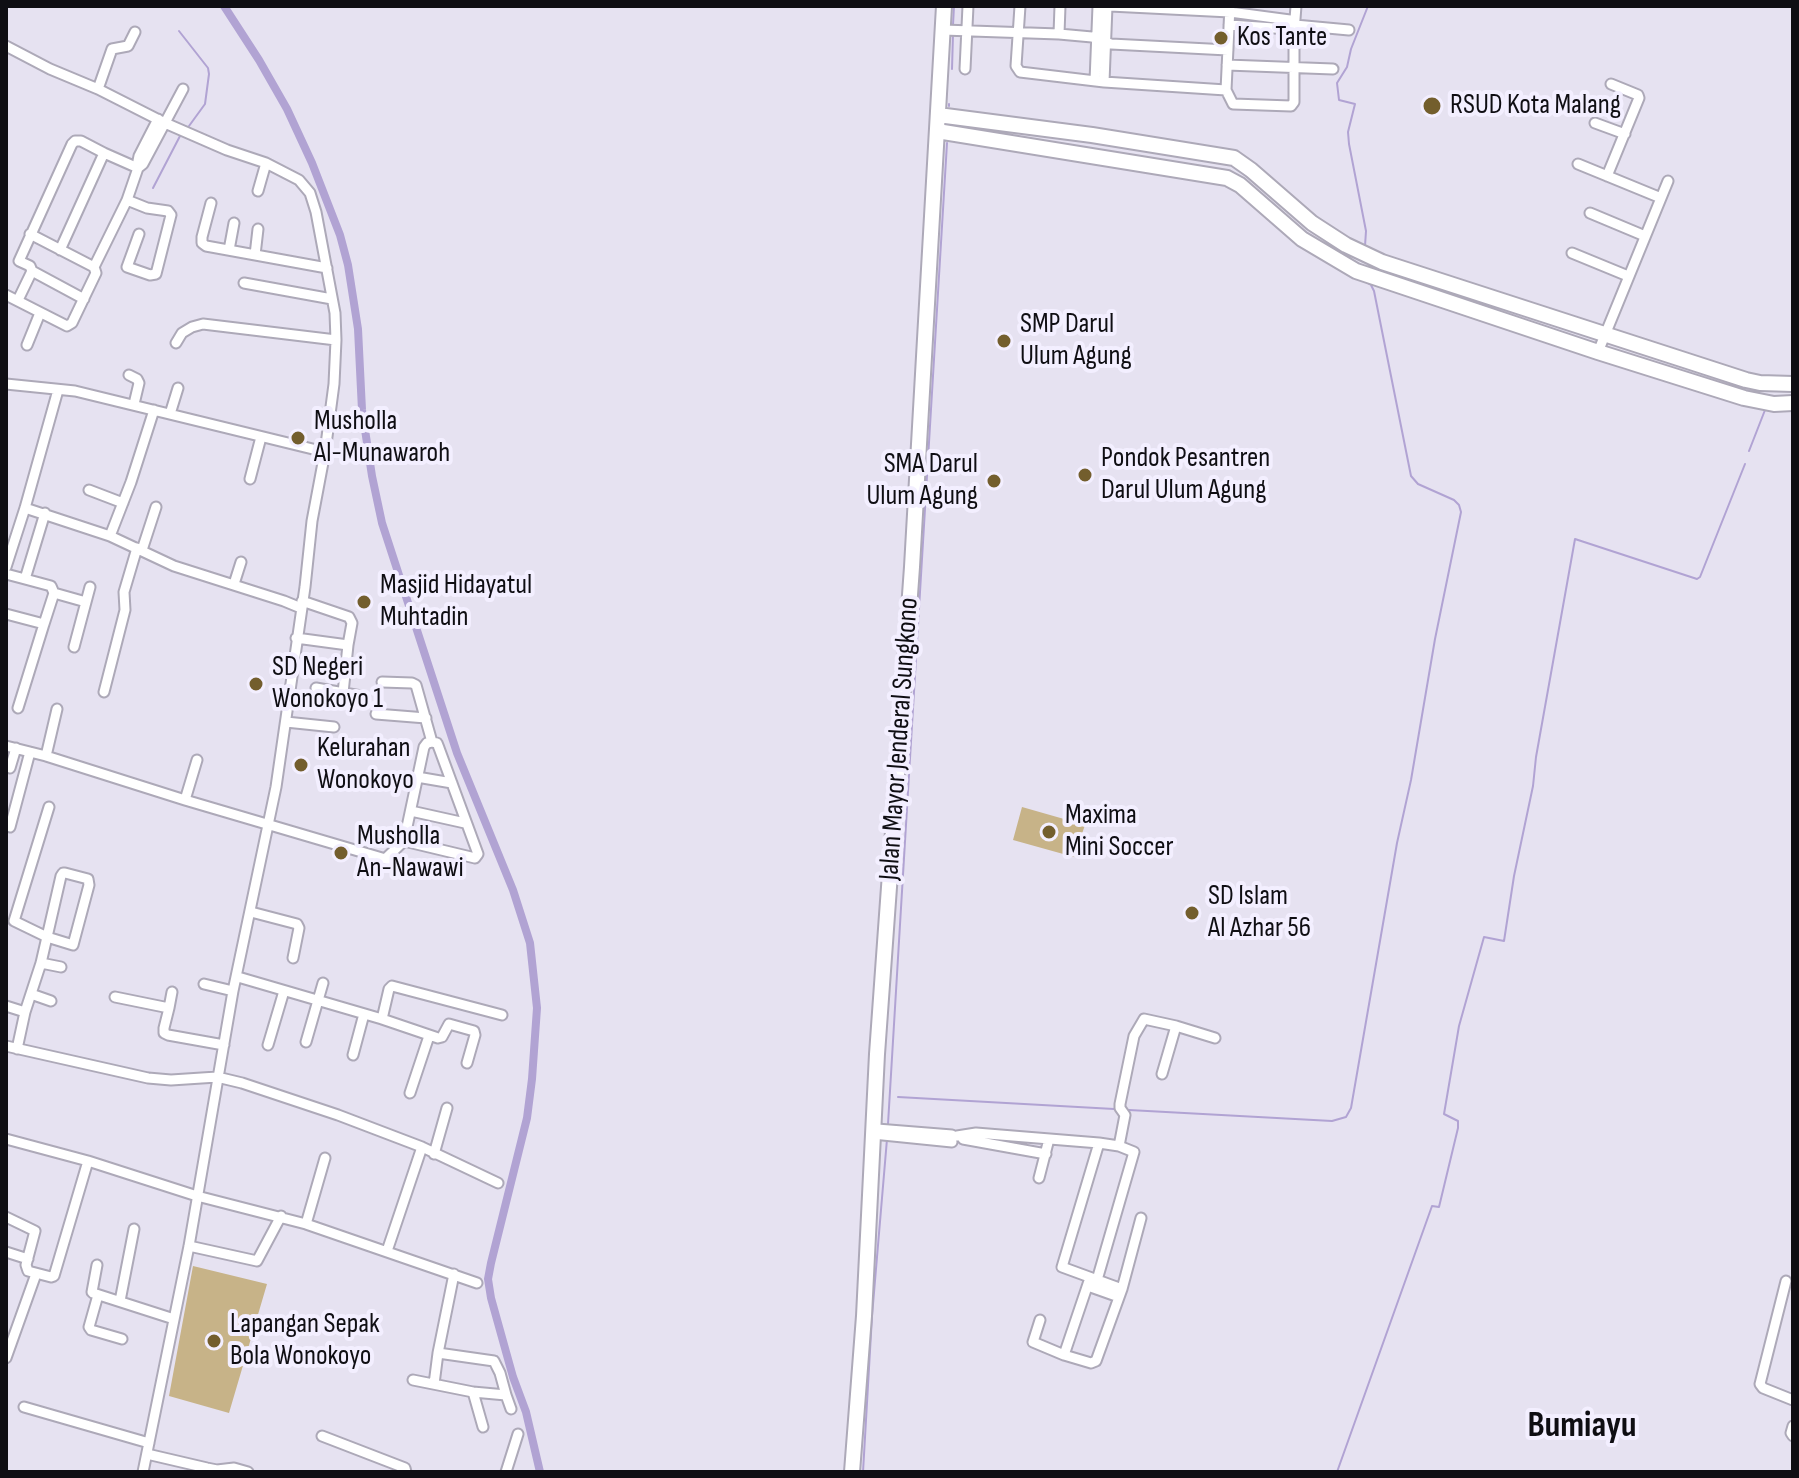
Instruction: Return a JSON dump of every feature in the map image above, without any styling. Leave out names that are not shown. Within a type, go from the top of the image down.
[{"type":"main road","name":"Jalan Mayor Jenderal Sungkono","points":[[852,1472],[883,1132],[879,1015],[907,643],[944,6]]},
{"type":"main road","points":[[938,115],[1229,157],[1251,170],[1312,223],[1346,245],[1382,262],[1760,383],[1793,384]]},
{"type":"main road","points":[[937,131],[1227,178],[1240,185],[1302,239],[1356,271],[1758,402],[1793,403]]},
{"type":"main road","points":[[1302,239],[1312,223]]},
{"type":"street","points":[[965,69],[968,6]]},
{"type":"street","points":[[1020,6],[1016,66],[1020,72],[1100,82],[1226,90]]},
{"type":"street","points":[[1059,34],[1060,6]]},
{"type":"street","points":[[1098,6],[1100,82]]},
{"type":"street","points":[[1101,40],[1109,6],[1230,9],[1290,20],[1295,25]]},
{"type":"street","points":[[1230,9],[1226,90],[1235,105],[1293,105],[1296,6]]},
{"type":"street","points":[[1229,25],[1289,29],[1295,25],[1349,30]]},
{"type":"street","points":[[943,30],[1059,34],[1111,44],[1228,50]]},
{"type":"street","points":[[98,89],[112,49],[128,46],[135,32]]},
{"type":"street","points":[[6,46],[161,121],[227,150],[266,163],[299,180],[310,193],[316,212],[336,340],[325,452],[312,521],[286,722],[269,825],[233,991],[189,1246],[143,1472]]},
{"type":"street","points":[[1227,65],[1333,69]]},
{"type":"street","points":[[1607,176],[1639,96],[1611,84]]},
{"type":"street","points":[[94,267],[132,202],[139,166],[143,164],[161,121],[183,89]]},
{"type":"street","points":[[1595,123],[1625,134]]},
{"type":"street","points":[[19,261],[75,141],[139,166]]},
{"type":"street","points":[[60,250],[104,153]]},
{"type":"street","points":[[258,191],[266,163]]},
{"type":"street","points":[[1578,164],[1661,198]]},
{"type":"street","points":[[1598,352],[1668,181]]},
{"type":"street","points":[[132,202],[168,211],[171,215],[156,274],[127,267],[139,234]]},
{"type":"street","points":[[211,203],[202,237],[202,243],[206,246],[327,268]]},
{"type":"street","points":[[1590,213],[1645,236]]},
{"type":"street","points":[[229,250],[234,223]]},
{"type":"street","points":[[255,255],[258,229]]},
{"type":"street","points":[[6,295],[67,326],[72,323],[96,273],[94,267],[30,234]]},
{"type":"street","points":[[1572,253],[1628,276]]},
{"type":"street","points":[[6,256],[30,266],[32,271],[84,299]]},
{"type":"street","points":[[18,300],[32,271]]},
{"type":"street","points":[[244,283],[332,299]]},
{"type":"street","points":[[27,345],[40,313]]},
{"type":"street","points":[[176,343],[182,333],[202,324],[336,340]]},
{"type":"street","points":[[129,375],[139,383],[134,404]]},
{"type":"street","points":[[6,384],[75,391],[325,452]]},
{"type":"street","points":[[170,414],[178,388]]},
{"type":"street","points":[[6,567],[10,541],[25,508],[58,390]]},
{"type":"street","points":[[110,536],[154,410]]},
{"type":"street","points":[[250,479],[261,437]]},
{"type":"street","points":[[89,490],[123,503]]},
{"type":"street","points":[[104,692],[125,610],[124,592],[156,507]]},
{"type":"street","points":[[25,508],[110,536],[174,566],[349,617],[352,623],[343,693]]},
{"type":"street","points":[[25,579],[45,513]]},
{"type":"street","points":[[234,584],[241,562]]},
{"type":"street","points":[[6,574],[51,586],[54,593],[18,708]]},
{"type":"street","points":[[74,647],[90,587]]},
{"type":"street","points":[[54,593],[86,602]]},
{"type":"street","points":[[6,614],[44,624]]},
{"type":"street","points":[[296,638],[348,645]]},
{"type":"street","points":[[382,682],[416,685],[432,742]]},
{"type":"street","points":[[316,688],[361,696]]},
{"type":"street","points":[[46,756],[57,709]]},
{"type":"street","points":[[376,714],[426,718]]},
{"type":"street","points":[[286,722],[334,727]]},
{"type":"street","points":[[385,859],[404,841],[424,747],[427,743],[437,743],[478,854],[475,858],[404,841]]},
{"type":"street","points":[[10,768],[11,747],[416,868]]},
{"type":"street","points":[[10,827],[30,752]]},
{"type":"street","points":[[185,800],[197,760]]},
{"type":"street","points":[[417,777],[452,783]]},
{"type":"street","points":[[17,1049],[25,1012],[41,963],[47,937],[63,873],[88,879],[89,885],[73,945],[47,937],[10,919],[49,807]]},
{"type":"street","points":[[411,811],[465,823]]},
{"type":"street","points":[[251,912],[297,924],[299,928],[293,958]]},
{"type":"street","points":[[41,963],[61,967]]},
{"type":"street","points":[[238,977],[429,1036],[441,1038],[449,1024],[474,1031],[467,1063]]},
{"type":"street","points":[[306,1042],[323,983]]},
{"type":"street","points":[[204,984],[233,991]]},
{"type":"street","points":[[382,1019],[392,986],[502,1015]]},
{"type":"street","points":[[268,1045],[284,991]]},
{"type":"street","points":[[172,992],[164,1033],[224,1045]]},
{"type":"street","points":[[31,994],[51,1001]]},
{"type":"street","points":[[115,997],[169,1008]]},
{"type":"street","points":[[6,1006],[25,1012]]},
{"type":"street","points":[[353,1055],[364,1014]]},
{"type":"street","points":[[1119,1146],[1125,1116],[1120,1104],[1134,1036],[1141,1021],[1147,1019],[1215,1038]]},
{"type":"street","points":[[1162,1074],[1176,1026]]},
{"type":"street","points":[[410,1093],[429,1036]]},
{"type":"street","points":[[6,1046],[148,1078],[217,1077],[242,1083],[422,1147],[498,1183]]},
{"type":"street","points":[[434,1154],[447,1108]]},
{"type":"street","points":[[883,1132],[966,1139],[1046,1154]]},
{"type":"street","points":[[955,1138],[976,1133],[1099,1143],[1134,1152],[1064,1355]]},
{"type":"street","points":[[6,1139],[197,1196],[281,1216],[477,1283]]},
{"type":"street","points":[[1039,1178],[1049,1139]]},
{"type":"street","points":[[1099,1143],[1062,1267],[1120,1293]]},
{"type":"street","points":[[387,1251],[422,1147]]},
{"type":"street","points":[[306,1224],[325,1158]]},
{"type":"street","points":[[6,1217],[35,1231],[26,1268],[28,1271],[54,1276],[88,1161]]},
{"type":"street","points":[[189,1246],[257,1261],[281,1216]]},
{"type":"street","points":[[1040,1320],[1033,1342],[1064,1355],[1091,1363],[1096,1361],[1120,1293],[1141,1218]]},
{"type":"street","points":[[120,1301],[134,1229]]},
{"type":"street","points":[[6,1252],[28,1259]]},
{"type":"street","points":[[97,1265],[92,1292],[174,1319]]},
{"type":"street","points":[[6,1358],[36,1274]]},
{"type":"street","points":[[434,1384],[454,1274]]},
{"type":"street","points":[[1786,1281],[1760,1384],[1793,1400]]},
{"type":"street","points":[[98,1295],[89,1327],[122,1339]]},
{"type":"street","points":[[438,1353],[494,1361],[511,1409]]},
{"type":"street","points":[[413,1380],[506,1395]]},
{"type":"street","points":[[473,1392],[483,1427]]},
{"type":"street","points":[[24,1407],[149,1443]]},
{"type":"street","points":[[1793,1426],[1793,1436]]},
{"type":"street","points":[[506,1472],[518,1434]]},
{"type":"street","points":[[322,1436],[405,1468],[406,1472]]},
{"type":"street","points":[[147,1454],[217,1470],[238,1468],[248,1472]]},
{"type":"shaded area","name":"Maxima Mini Soccer","points":[[1022,807],[1085,825],[1074,857],[1013,840]]},
{"type":"shaded area","name":"Lapangan Sepak Bola Wonokoyo","points":[[193,1266],[267,1284],[229,1413],[169,1396]]},
{"type":"waterway","points":[[224,6],[287,109],[340,235],[358,329],[362,410],[382,523],[457,753],[513,890],[530,943],[537,1008],[532,1079],[527,1118],[488,1279],[540,1472]]},
{"type":"waterway","points":[[953,25],[954,6]]},
{"type":"waterway","points":[[1365,246],[1366,231],[1348,132],[1355,104],[1339,100],[1337,83],[1347,67],[1368,6]]},
{"type":"waterway","points":[[179,31],[208,68],[209,74],[205,104],[189,126]]},
{"type":"waterway","points":[[952,69],[953,34]]},
{"type":"waterway","points":[[153,188],[180,136]]},
{"type":"waterway","points":[[888,1124],[947,143]]},
{"type":"waterway","points":[[1129,1110],[1332,1121],[1346,1117],[1351,1108],[1397,843],[1461,512],[1454,500],[1418,484],[1411,476],[1374,291],[1364,281]]},
{"type":"waterway","points":[[1749,451],[1765,410]]},
{"type":"waterway","points":[[1337,1472],[1432,1206],[1439,1207],[1458,1128],[1458,1121],[1444,1114],[1459,1026],[1484,937],[1504,941],[1575,539],[1697,579],[1745,464]]},
{"type":"waterway","points":[[898,1097],[1114,1109]]},
{"type":"waterway","points":[[863,1472],[887,1139]]},
{"type":"place","name":"Kos Tante","points":[[1221,38]]},
{"type":"place","name":"RSUD Kota Malang","points":[[1432,106]]},
{"type":"place","name":"SMP Darul Ulum Agung","points":[[1004,341]]},
{"type":"place","name":"Musholla Al-Munawaroh","points":[[298,438]]},
{"type":"place","name":"Pondok Pesantren Darul Ulum Agung","points":[[1085,475]]},
{"type":"place","name":"SMA Darul Ulum Agung","points":[[994,481]]},
{"type":"place","name":"Masjid Hidayatul Muhtadin","points":[[364,602]]},
{"type":"place","name":"SD Negeri Wonokoyo 1","points":[[256,684]]},
{"type":"place","name":"Kelurahan Wonokoyo","points":[[301,765]]},
{"type":"place","name":"Maxima Mini Soccer","points":[[1049,832]]},
{"type":"place","name":"Musholla An-Nawawi","points":[[341,853]]},
{"type":"place","name":"SD Islam Al Azhar 56","points":[[1192,913]]},
{"type":"place","name":"Lapangan Sepak Bola Wonokoyo","points":[[214,1341]]},
{"type":"district","name":"Bumiayu","points":[[1582,1427]]}]
